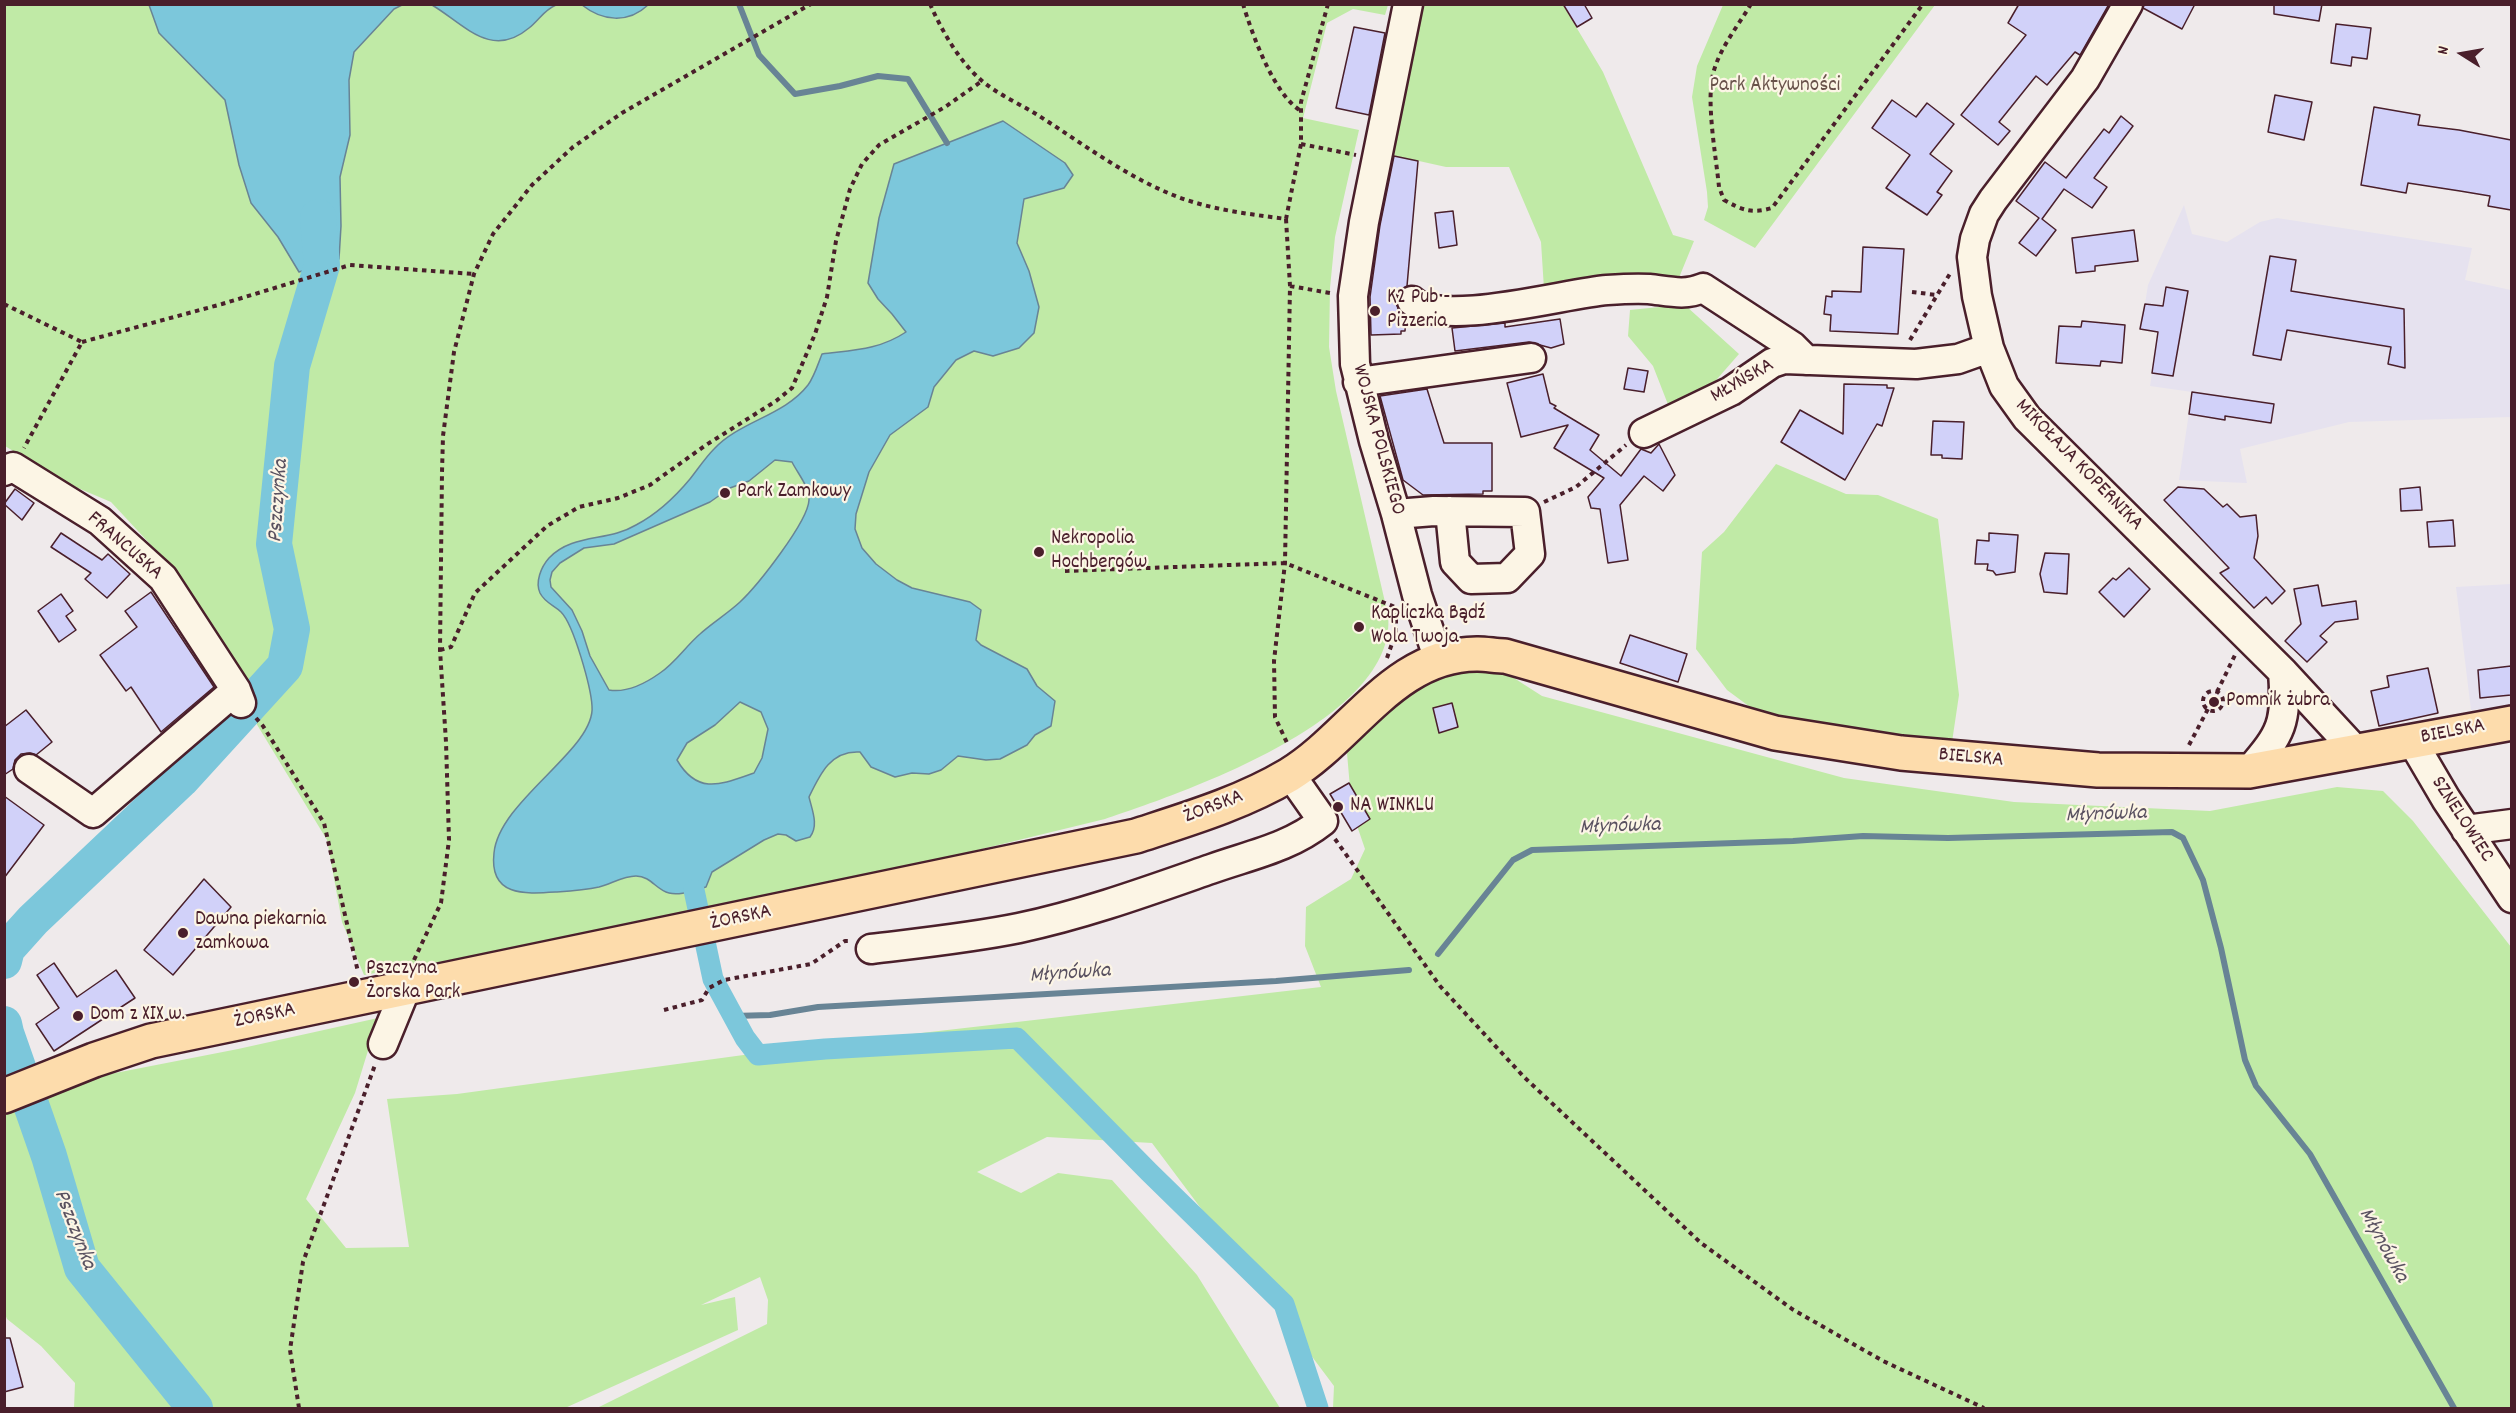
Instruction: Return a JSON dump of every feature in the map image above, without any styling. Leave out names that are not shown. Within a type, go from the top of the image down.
[{"type":"main road","name":"BIELSKA","points":[[1439,660],[1476,653],[1505,656],[1775,732],[1836,744],[1901,753],[2098,770],[2249,771],[2511,723]]},
{"type":"main road","name":"ŻORSKA","points":[[4,1096],[151,1041],[1136,836],[1197,816],[1258,792],[1291,764],[1318,755],[1390,687],[1414,671],[1439,660]]},
{"type":"street","name":"WOJSKA POLSKIEGO","points":[[1408,4],[1373,170],[1353,296],[1355,364],[1417,595],[1439,660]]},
{"type":"street","name":"MIKOŁAJA KOPERNIKA","points":[[2128,4],[2085,79],[1993,200],[1978,228],[1972,257],[1977,296],[1989,348],[2004,386],[2027,418],[2283,672],[2357,752]]},
{"type":"street","points":[[1412,301],[1418,306],[1437,310],[1468,310],[1499,308],[1606,290],[1647,289],[1679,293],[1703,288],[1792,346],[1806,360]]},
{"type":"street","name":"MŁYŃSKA","points":[[1644,433],[1731,391],[1772,363],[1784,359],[1916,364],[1958,359],[1989,348]]},
{"type":"street","points":[[1358,382],[1531,358]]},
{"type":"street","name":"FRANCUSKA","points":[[9,469],[100,521],[163,578],[238,696],[93,813],[29,769]]},
{"type":"street","points":[[1396,514],[1449,511],[1525,512],[1530,554],[1507,578],[1471,579],[1455,562],[1449,511]]},
{"type":"street","points":[[2249,771],[2266,752],[2281,727],[2285,711],[2283,672]]},
{"type":"street","name":"SZNELOWIEC","points":[[2412,741],[2511,898]]},
{"type":"street","points":[[871,949],[969,937],[1069,916],[1266,853],[1306,834],[1323,821],[1291,764]]},
{"type":"street","points":[[2466,830],[2511,824]]},
{"type":"street","points":[[383,1044],[406,988]]},
{"type":"path","points":[[406,988],[416,951],[441,903],[449,840],[440,650],[443,436],[454,352],[474,273],[493,234],[532,185],[573,147],[622,113],[811,4]]},
{"type":"path","points":[[930,4],[938,21],[966,64],[982,81],[1143,181],[1179,197],[1226,211],[1286,219]]},
{"type":"path","points":[[1243,4],[1251,32],[1268,68],[1293,106],[1301,111]]},
{"type":"path","points":[[1291,764],[1275,717],[1274,661],[1285,563],[1290,286],[1286,219],[1300,144],[1300,102],[1328,4]]},
{"type":"path","points":[[1751,4],[1722,52],[1713,75],[1711,95],[1719,187],[1724,200],[1740,209],[1758,212],[1772,208],[1923,4]]},
{"type":"path","points":[[440,650],[451,647],[475,593],[547,526],[579,507],[618,498],[650,485],[792,388],[815,334],[826,297],[836,241],[862,164],[879,146],[982,81]]},
{"type":"path","points":[[1300,144],[1362,156]]},
{"type":"path","points":[[4,304],[81,342],[222,304],[350,265],[474,273]]},
{"type":"path","points":[[1896,362],[1953,268]]},
{"type":"path","points":[[1290,286],[1335,294]]},
{"type":"path","points":[[1912,292],[1937,295]]},
{"type":"path","points":[[9,469],[81,342]]},
{"type":"path","points":[[1525,512],[1576,487],[1616,451],[1644,433]]},
{"type":"path","points":[[1065,571],[1285,563],[1395,607]]},
{"type":"path","points":[[1384,663],[1396,632],[1392,596]]},
{"type":"path","points":[[2217,692],[2237,651]]},
{"type":"path","points":[[2211,691],[2217,692],[2222,700],[2221,706],[2217,710],[2208,709],[2203,701],[2205,695],[2211,691]]},
{"type":"path","points":[[2187,748],[2208,709]]},
{"type":"path","points":[[263,726],[324,823],[360,979]]},
{"type":"path","points":[[1323,821],[1440,986],[1524,1077],[1701,1243],[1792,1309],[1883,1361],[1984,1408]]},
{"type":"path","points":[[664,1010],[702,1000],[709,988],[723,980]]},
{"type":"path","points":[[299,1408],[290,1350],[303,1262],[383,1044]]},
{"type":"shaded area","points":[[2184,205],[2192,234],[2227,242],[2260,222],[2277,218],[2472,248],[2465,280],[2511,290],[2511,417],[2349,422],[2240,449],[2247,483],[2179,480],[2192,392],[2150,386],[2158,332],[2141,329],[2148,285]]},
{"type":"shaded area","points":[[2511,584],[2511,706],[2471,710],[2456,587]]},
{"type":"green space","name":"Park Zamkowy","points":[[4,5],[1388,5],[1385,15],[1353,9],[1327,23],[1303,118],[1359,130],[1335,237],[1330,288],[1329,347],[1336,391],[1388,615],[1382,653],[1359,687],[1324,718],[1280,746],[1184,791],[1105,819],[715,914],[364,975],[342,922],[327,840],[236,690],[213,633],[177,573],[111,502],[66,483],[5,446]]},
{"type":"green space","points":[[1423,5],[1563,5],[1603,72],[1673,235],[1694,241],[1676,285],[1544,289],[1541,242],[1509,167],[1446,167],[1392,155]]},
{"type":"green space","name":"Park Aktywności","points":[[1723,5],[1935,5],[1755,248],[1704,220],[1708,207],[1707,192],[1692,97],[1697,66]]},
{"type":"green space","points":[[1686,306],[1739,354],[1711,386],[1669,407],[1653,366],[1628,336],[1630,310]]},
{"type":"green space","points":[[1776,464],[1846,494],[1878,495],[1938,519],[1959,695],[1952,742],[1785,718],[1754,710],[1727,690],[1696,649],[1702,552],[1724,532]]},
{"type":"green space","points":[[1478,669],[1503,671],[1542,696],[1844,778],[2014,802],[2210,811],[2337,787],[2383,791],[2413,821],[2511,947],[2511,1408],[1333,1408],[1334,1386],[1152,1143],[1047,1137],[977,1172],[1021,1193],[1058,1173],[1112,1180],[1197,1275],[1280,1408],[597,1408],[767,1324],[768,1300],[760,1277],[701,1305],[735,1297],[738,1330],[565,1408],[74,1408],[75,1383],[41,1346],[7,1319],[5,1314],[4,1116],[59,1084],[238,1049],[378,1018],[355,1093],[306,1199],[346,1248],[409,1247],[387,1099],[457,1094],[817,1045],[1321,987],[1305,946],[1306,907],[1351,879],[1365,849],[1352,811],[1347,753],[1361,732],[1421,684],[1452,672]]},
{"type":"water","points":[[149,5],[402,5],[394,9],[354,52],[349,80],[350,135],[340,177],[339,259],[299,272],[278,237],[251,203],[239,165],[225,100],[159,33]]},
{"type":"water","points":[[432,5],[556,5],[545,12],[529,28],[515,37],[502,41],[478,36]]},
{"type":"water","points":[[582,5],[648,5],[632,15],[615,18],[598,14]]},
{"type":"water","points":[[1003,121],[1065,163],[1073,175],[1064,188],[1024,199],[1017,243],[1029,271],[1039,307],[1034,333],[1019,348],[993,356],[974,351],[956,360],[934,387],[928,407],[890,435],[869,472],[856,514],[855,529],[862,548],[876,564],[897,580],[912,588],[970,602],[981,610],[976,640],[981,645],[1027,669],[1037,686],[1055,701],[1051,726],[1035,735],[1027,745],[1000,759],[986,760],[958,756],[941,770],[929,774],[912,773],[895,777],[871,767],[860,752],[841,755],[822,772],[809,797],[814,822],[810,837],[796,841],[786,835],[778,834],[764,840],[712,872],[706,887],[673,894],[664,891],[646,878],[636,876],[626,877],[599,887],[578,890],[533,893],[512,890],[497,878],[494,867],[494,853],[500,833],[528,795],[579,740],[589,722],[592,706],[585,672],[566,619],[540,593],[539,579],[544,566],[558,550],[569,545],[614,534],[644,521],[678,492],[711,452],[725,439],[798,396],[810,382],[822,354],[876,346],[906,332],[878,299],[868,283],[879,218],[894,164]],"holes":[[[775,460],[792,462],[809,495],[806,510],[791,538],[740,602],[700,634],[665,669],[636,686],[623,690],[609,690],[590,656],[572,610],[551,587],[552,572],[560,563],[584,548],[614,544],[710,502],[730,488],[749,481]],[[740,702],[761,712],[768,729],[762,758],[754,773],[731,781],[711,784],[693,779],[677,760],[687,743],[715,725]]]},
{"type":"building","points":[[1563,4],[1584,4],[1592,18],[1577,27]]},
{"type":"building","points":[[2019,4],[2109,4],[2080,55],[2075,52],[2047,85],[2036,76],[1999,122],[2010,131],[1998,145],[1961,115],[2026,35],[2008,23]]},
{"type":"building","points":[[2144,4],[2195,4],[2182,29],[2143,8]]},
{"type":"building","points":[[2274,4],[2322,4],[2319,21],[2274,14]]},
{"type":"building","points":[[2336,24],[2371,28],[2367,59],[2352,57],[2351,66],[2331,63]]},
{"type":"building","points":[[1354,27],[1385,33],[1369,115],[1336,108]]},
{"type":"building","points":[[2275,95],[2312,102],[2304,140],[2268,132]]},
{"type":"building","points":[[1892,100],[1916,117],[1927,103],[1954,124],[1930,154],[1952,171],[1937,192],[1942,195],[1927,215],[1886,188],[1910,155],[1872,128]]},
{"type":"building","points":[[2374,107],[2420,115],[2418,125],[2511,140],[2511,210],[2488,206],[2490,196],[2408,183],[2406,193],[2361,185]]},
{"type":"building","points":[[2121,116],[2133,126],[2094,178],[2107,187],[2092,208],[2064,189],[2042,219],[2056,230],[2036,256],[2019,243],[2039,218],[2016,201],[2045,162],[2066,178],[2104,129],[2109,133]]},
{"type":"building","points":[[1394,156],[1418,161],[1407,286],[1397,293],[1396,302],[1399,311],[1406,316],[1405,331],[1401,331],[1401,334],[1371,335],[1370,297],[1380,225]]},
{"type":"building","points":[[1453,211],[1457,245],[1439,248],[1435,213]]},
{"type":"building","points":[[2134,230],[2138,261],[2095,266],[2095,271],[2076,273],[2072,238]]},
{"type":"building","points":[[1863,247],[1904,249],[1898,334],[1830,331],[1831,315],[1824,314],[1826,296],[1832,297],[1832,291],[1861,292]]},
{"type":"building","points":[[2270,256],[2296,260],[2291,291],[2404,309],[2405,368],[2388,364],[2391,347],[2287,330],[2281,360],[2253,355]]},
{"type":"building","points":[[2166,287],[2188,291],[2173,376],[2152,373],[2158,332],[2140,329],[2145,304],[2163,306]]},
{"type":"building","points":[[1560,319],[1564,344],[1551,348],[1529,342],[1455,351],[1452,328],[1505,323],[1505,327]]},
{"type":"building","points":[[2082,321],[2125,325],[2122,363],[2101,361],[2100,366],[2056,363],[2059,326],[2081,327]]},
{"type":"building","points":[[1628,368],[1648,371],[1644,392],[1624,389]]},
{"type":"building","points":[[1543,374],[1550,403],[1556,406],[1554,408],[1599,435],[1590,450],[1621,476],[1641,449],[1651,453],[1659,444],[1675,475],[1663,491],[1644,476],[1620,505],[1628,560],[1608,563],[1600,509],[1591,508],[1588,497],[1604,478],[1554,448],[1568,425],[1521,437],[1507,383]]},
{"type":"building","points":[[1844,384],[1887,385],[1887,388],[1894,388],[1882,426],[1877,424],[1845,480],[1781,442],[1800,410],[1843,434]]},
{"type":"building","points":[[1427,389],[1444,443],[1492,443],[1492,491],[1483,491],[1483,494],[1423,495],[1403,480],[1380,396]]},
{"type":"building","points":[[2192,392],[2274,404],[2271,423],[2225,416],[2225,420],[2189,414]]},
{"type":"building","points":[[1933,421],[1964,422],[1962,459],[1931,455]]},
{"type":"building","points":[[2178,487],[2204,489],[2223,507],[2227,504],[2240,517],[2256,515],[2258,536],[2254,558],[2285,591],[2272,604],[2266,597],[2254,608],[2220,573],[2229,568],[2164,500]]},
{"type":"building","points":[[2420,487],[2422,510],[2401,511],[2400,489]]},
{"type":"building","points":[[15,489],[34,503],[22,520],[4,504]]},
{"type":"building","points":[[2453,520],[2455,546],[2429,547],[2427,522]]},
{"type":"building","points":[[61,533],[102,560],[108,554],[130,574],[107,598],[85,579],[91,573],[51,547]]},
{"type":"building","points":[[1989,533],[2018,535],[2015,572],[1996,575],[1993,571],[1987,570],[1988,564],[1975,564],[1977,540],[1989,541]]},
{"type":"building","points":[[2045,553],[2069,554],[2067,594],[2044,592],[2040,574]]},
{"type":"building","points":[[2129,568],[2150,589],[2124,617],[2099,592],[2113,578],[2116,580]]},
{"type":"building","points":[[2318,585],[2322,606],[2356,601],[2358,619],[2335,622],[2320,636],[2327,642],[2307,662],[2285,641],[2301,624],[2294,589]]},
{"type":"building","points":[[151,592],[214,687],[161,732],[131,687],[126,691],[100,655],[137,627],[125,611]]},
{"type":"building","points":[[61,594],[73,611],[66,616],[76,630],[59,642],[38,611]]},
{"type":"building","points":[[1630,635],[1687,654],[1678,682],[1620,663]]},
{"type":"building","points":[[2511,666],[2511,695],[2480,698],[2478,670]]},
{"type":"building","points":[[2428,668],[2438,713],[2379,726],[2371,691],[2389,687],[2387,676]]},
{"type":"building","points":[[1452,703],[1458,727],[1439,733],[1433,708]]},
{"type":"building","points":[[26,710],[52,742],[36,755],[21,754],[15,760],[13,769],[4,775],[4,727]]},
{"type":"building","points":[[1349,783],[1370,819],[1352,831],[1330,794]]},
{"type":"building","points":[[4,796],[44,825],[4,878]]},
{"type":"building","name":"Dawna piekarnia zamkowa","points":[[204,879],[231,907],[173,975],[144,950]]},
{"type":"building","name":"Dom z XIX w.","points":[[54,963],[77,997],[116,970],[135,998],[54,1051],[36,1024],[59,1008],[37,975]]},
{"type":"building","points":[[4,1338],[10,1338],[23,1387],[4,1392]]},
{"type":"waterway","points":[[739,4],[759,55],[795,94],[878,76],[908,79],[947,143]]},
{"type":"waterway","name":"Pszczynka","points":[[4,961],[7,949],[33,920],[181,780],[285,666],[292,629],[274,544],[292,366],[322,265],[318,217]]},
{"type":"waterway","name":"Młynówka","points":[[1438,954],[1513,860],[1532,850],[1793,841],[1863,836],[1948,838],[2172,832],[2183,838],[2203,880],[2221,948],[2245,1060],[2256,1086],[2310,1154],[2454,1408]]},
{"type":"waterway","points":[[694,890],[713,979],[745,1038],[758,1055],[1017,1038],[1284,1304],[1318,1408]]},
{"type":"waterway","name":"Młynówka","points":[[733,1016],[770,1015],[818,1007],[1276,981],[1409,970]]},
{"type":"waterway","name":"Pszczynka","points":[[4,1024],[49,1156],[82,1268],[195,1408]]},
{"type":"place","name":"K2 Pub - Pizzeria","points":[[1375,311]]},
{"type":"place","name":"Park Zamkowy","points":[[725,493]]},
{"type":"place","name":"Nekropolia Hochbergów","points":[[1039,552]]},
{"type":"place","name":"Kapliczka Bądź Wola Twoja","points":[[1359,627]]},
{"type":"place","name":"Pomnik żubra","points":[[2214,702]]},
{"type":"place","name":"NA WINKLU","points":[[1338,807]]},
{"type":"place","name":"Dawna piekarnia zamkowa","points":[[183,933]]},
{"type":"place","name":"Pszczyna Żorska Park","points":[[354,982]]},
{"type":"place","name":"Dom z XIX w.","points":[[78,1016]]}]
